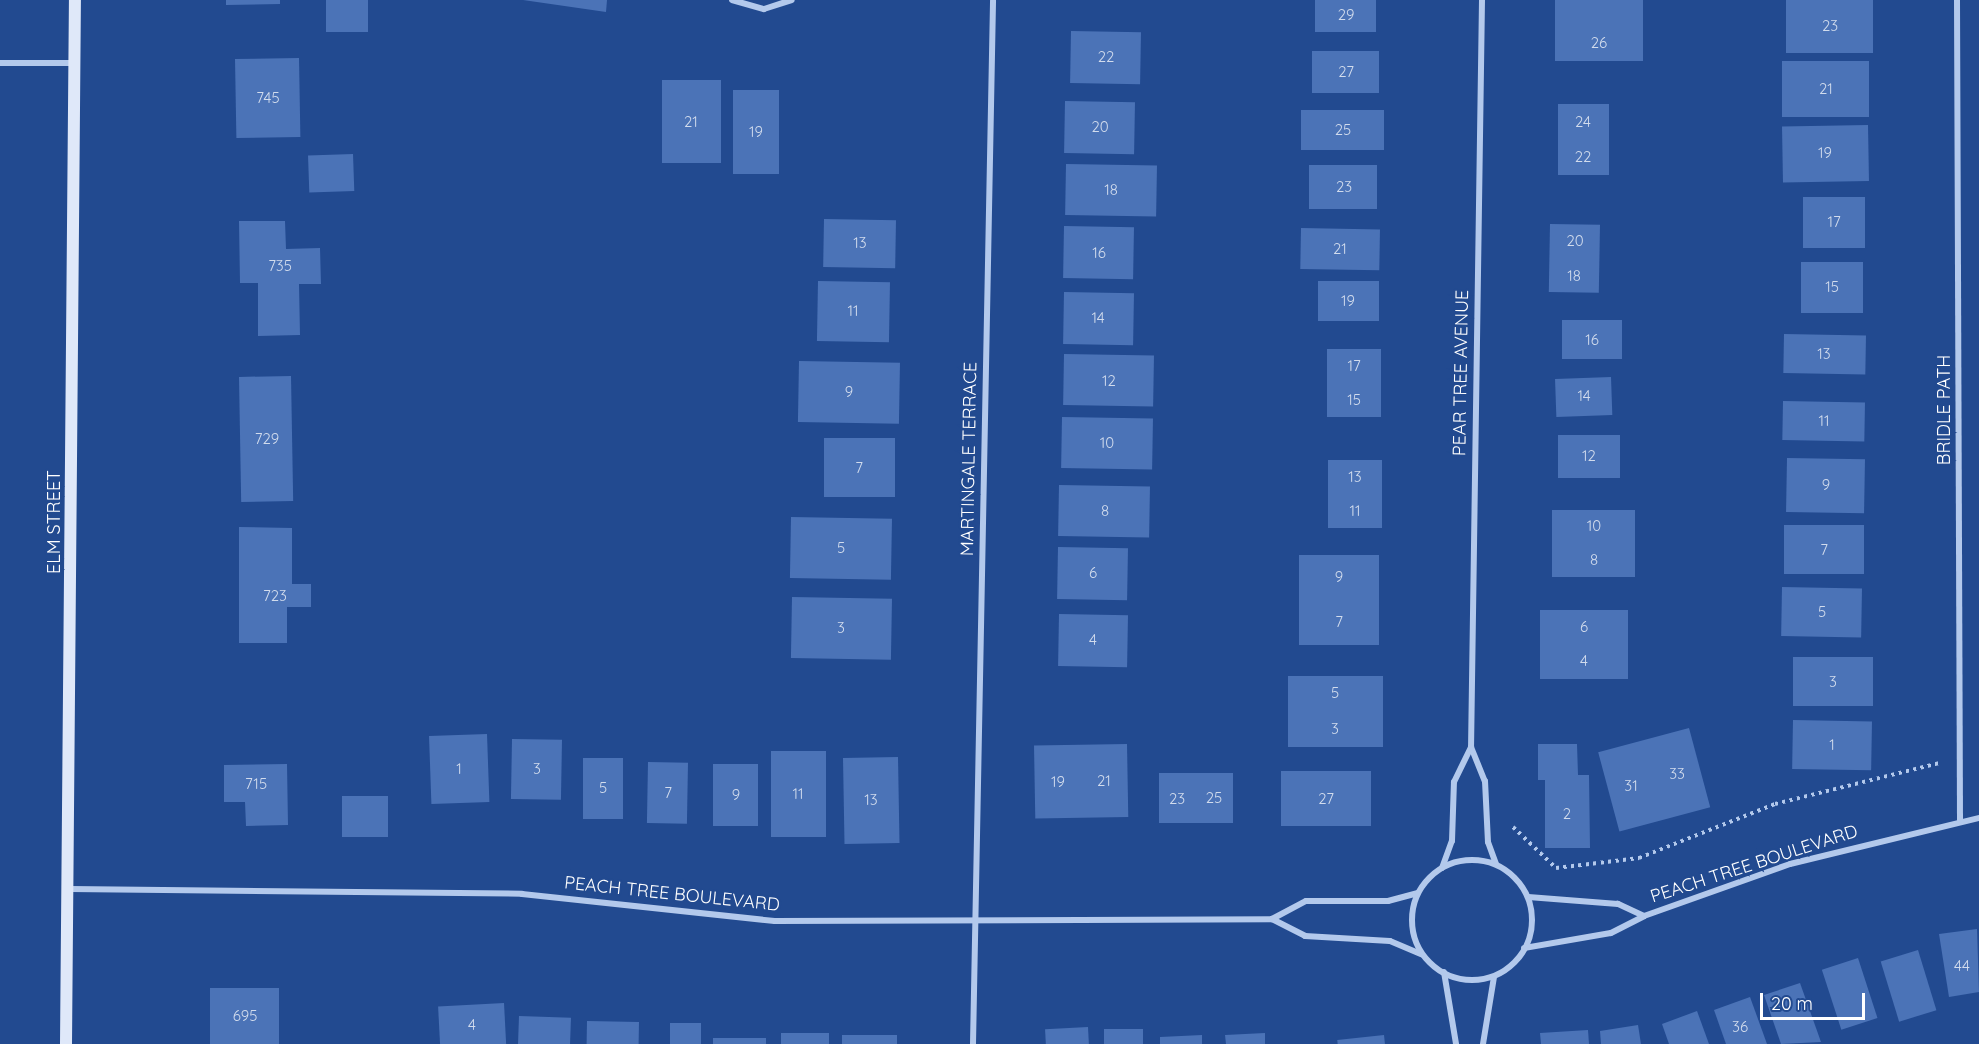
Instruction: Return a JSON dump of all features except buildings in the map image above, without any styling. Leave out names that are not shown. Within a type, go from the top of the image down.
[{"type":"main road","name":"ELM STREET","points":[[66,1044],[70,889],[75,0]]},
{"type":"street","points":[[732,0],[764,9],[792,0]]},
{"type":"street","name":"MARTINGALE TERRACE","points":[[973,1044],[993,0]]},
{"type":"street","name":"PEAR TREE AVENUE","points":[[1482,0],[1471,747],[1485,781],[1488,842],[1496,864]]},
{"type":"street","name":"BRIDLE PATH","points":[[1957,0],[1960,820]]},
{"type":"street","points":[[0,63],[75,63]]},
{"type":"street","name":"PEAR TREE AVENUE","points":[[1442,868],[1452,841],[1454,782],[1471,747]]},
{"type":"street","name":"PEACH TREE BOULEVARD","points":[[1524,948],[1611,933],[1644,916],[1790,864],[1960,820],[1979,818]]},
{"type":"street","points":[[1483,1044],[1494,977],[1524,948],[1532,917],[1528,897],[1517,879],[1496,864],[1476,859],[1442,868],[1417,893],[1411,914],[1421,954],[1456,979],[1494,977]]},
{"type":"street","name":"PEACH TREE BOULEVARD","points":[[70,889],[522,894],[775,921],[975,918],[1272,919],[1305,936],[1390,941],[1421,954]]},
{"type":"street","name":"PEACH TREE BOULEVARD","points":[[1272,919],[1306,901],[1388,901],[1417,893]]},
{"type":"street","name":"PEACH TREE BOULEVARD","points":[[1528,897],[1618,904],[1644,916]]},
{"type":"street","points":[[1444,972],[1456,1044]]},
{"type":"path","points":[[1513,827],[1556,868],[1639,858],[1775,804],[1960,759]]}]
